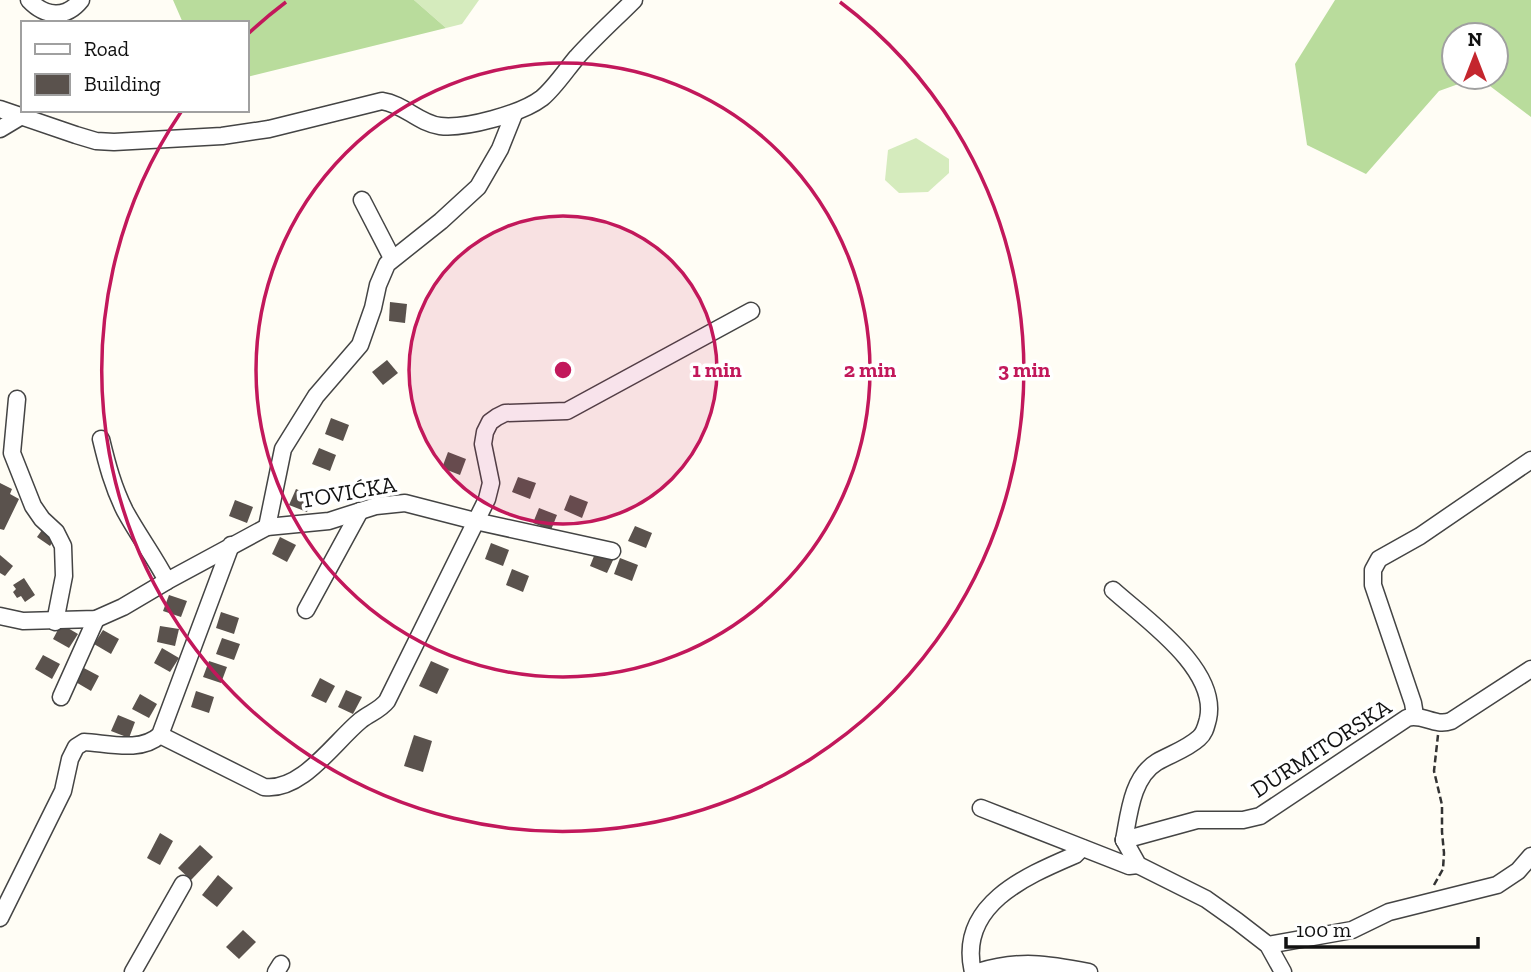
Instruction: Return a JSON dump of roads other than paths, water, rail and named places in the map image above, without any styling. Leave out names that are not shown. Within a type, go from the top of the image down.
[{"type":"street","points":[[29,0],[38,9],[56,14],[77,10]]},
{"type":"street","points":[[0,109],[26,113],[86,138],[114,142],[222,136],[269,129],[382,101],[393,102],[424,121],[444,127],[458,127],[514,114],[542,97],[634,0]]},
{"type":"street","points":[[0,129],[26,113]]},
{"type":"street","points":[[267,527],[283,449],[316,397],[360,345],[387,264],[478,187],[500,149],[514,114]]},
{"type":"street","points":[[362,200],[392,258]]},
{"type":"street","points":[[160,735],[264,787],[283,787],[318,763],[362,719],[387,701],[487,499],[491,483],[483,444],[490,422],[505,413],[567,411],[751,311]]},
{"type":"street","points":[[17,399],[6,454],[33,506],[56,532],[63,546],[64,576],[55,622]]},
{"type":"street","points":[[101,439],[110,478],[125,512],[167,581]]},
{"type":"street","points":[[1415,715],[1373,585],[1373,570],[1379,559],[1420,536],[1531,460]]},
{"type":"street","name":"TOVIĆKA","points":[[0,616],[23,621],[55,622],[96,619],[123,607],[267,527],[328,521],[376,506],[405,503],[612,551]]},
{"type":"street","points":[[306,610],[360,511]]},
{"type":"street","points":[[0,918],[64,791],[70,759],[76,747],[84,742],[142,745],[152,742],[160,735],[231,545]]},
{"type":"street","points":[[1113,590],[1190,660],[1209,699],[1210,710],[1205,731],[1200,737],[1154,764],[1140,781],[1124,840],[1138,865],[1206,900],[1268,945],[1283,972]]},
{"type":"street","points":[[61,698],[96,619]]},
{"type":"street","name":"DURMITORSKA","points":[[1124,840],[1197,820],[1243,820],[1260,816],[1407,718],[1415,715],[1439,724],[1451,721],[1531,669]]},
{"type":"street","points":[[981,808],[1129,866],[1138,865]]},
{"type":"street","points":[[1082,848],[1075,855],[1011,886],[994,901],[981,919],[973,940],[971,961],[976,972],[1017,963],[1043,964],[1088,972]]},
{"type":"street","points":[[1268,945],[1352,930],[1389,912],[1497,885],[1518,871],[1531,856]]},
{"type":"street","points":[[133,972],[183,884]]}]
